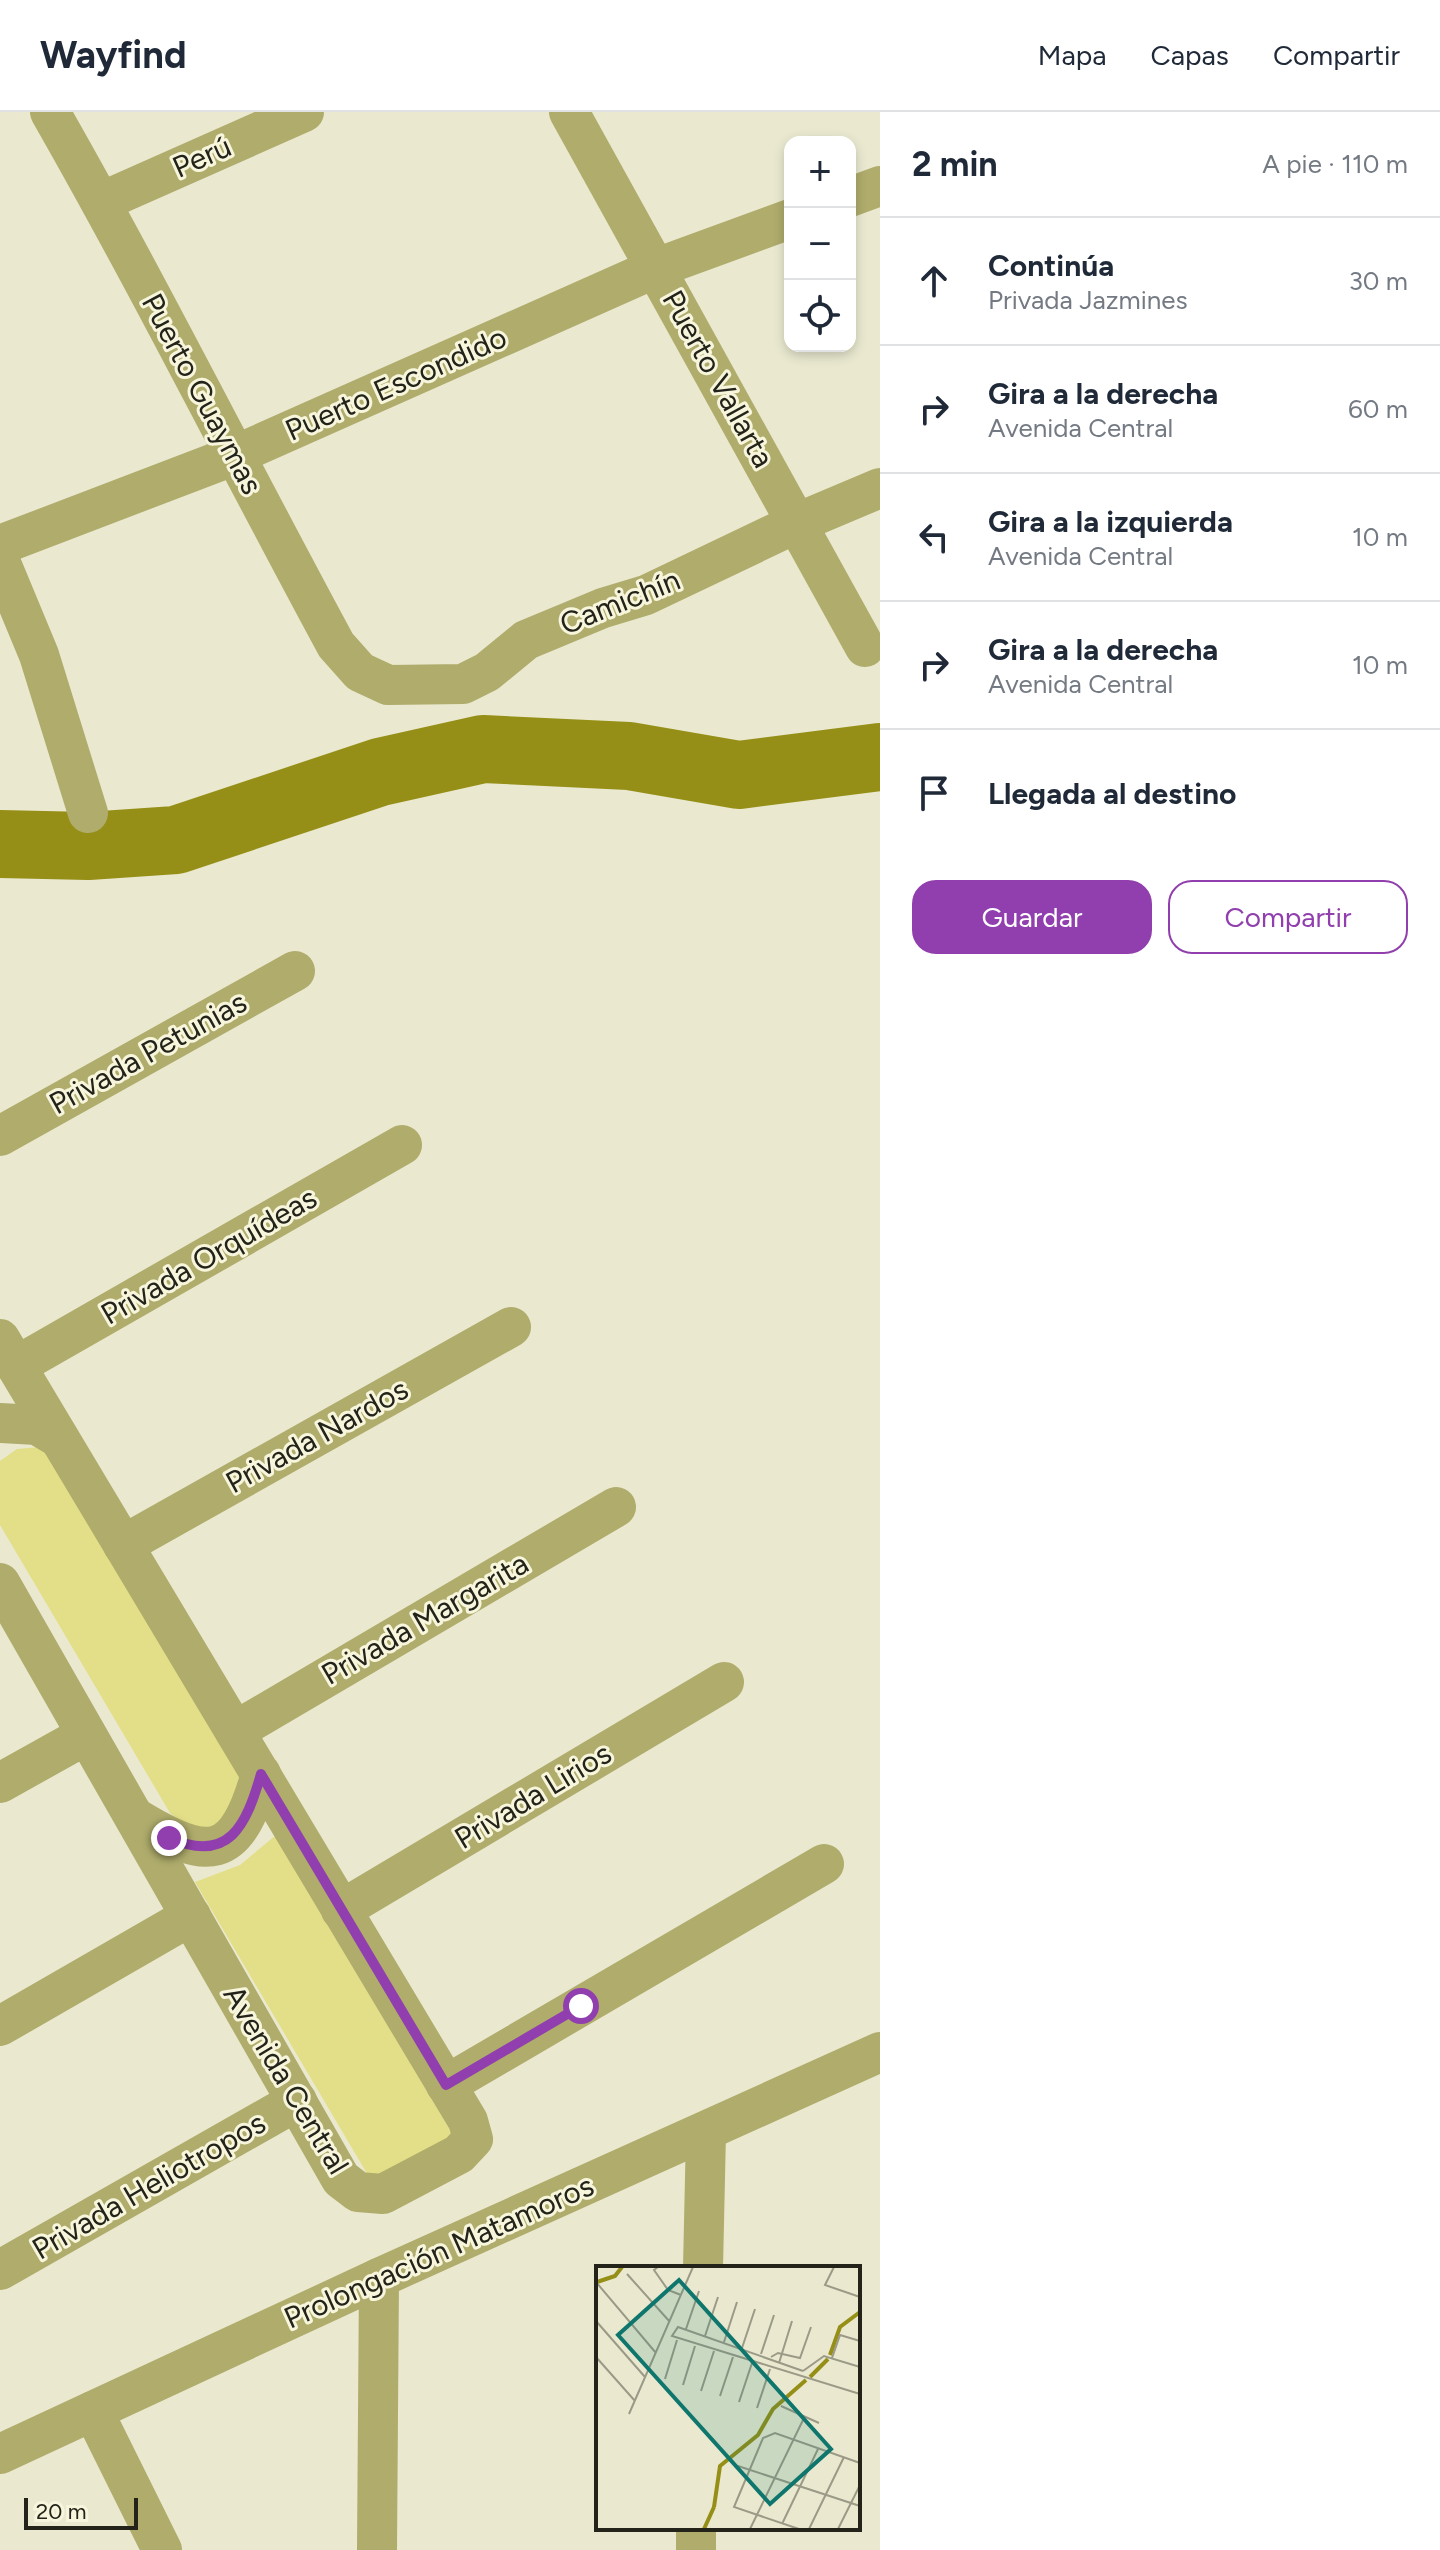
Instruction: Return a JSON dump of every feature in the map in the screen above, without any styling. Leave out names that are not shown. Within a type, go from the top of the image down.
[{"type":"street","name":"Puerto Guaymas","points":[[50,112],[336,645],[360,672]]},
{"type":"street","name":"Perú","points":[[101,202],[304,112]]},
{"type":"street","name":"Puerto Vallarta","points":[[569,112],[865,647]]},
{"type":"street","points":[[856,195],[880,186]]},
{"type":"street","name":"Puerto Escondido","points":[[0,545],[233,456],[656,268],[784,221]]},
{"type":"street","name":"Camichín","points":[[360,672],[388,685],[463,684],[487,672],[526,640],[603,608],[646,595],[797,523],[880,488]]},
{"type":"street","points":[[0,561],[39,655],[88,813]]},
{"type":"street","name":"Privada Petunias","points":[[0,1136],[295,971]]},
{"type":"street","name":"Privada Orquídeas","points":[[8,1352],[402,1145]]},
{"type":"street","name":"Privada Nardos","points":[[123,1545],[511,1327]]},
{"type":"street","name":"Avenida Central","points":[[0,1583],[341,2179],[358,2192],[383,2194],[459,2154],[473,2139],[468,2121],[8,1352]]},
{"type":"street","points":[[0,1423],[37,1425],[59,1438]]},
{"type":"street","name":"Privada Margarita","points":[[235,1731],[616,1507]]},
{"type":"street","name":"Privada Lirios","points":[[341,1910],[724,1682]]},
{"type":"street","points":[[0,1783],[86,1735]]},
{"type":"street","name":"Avenida Central","points":[[134,1817],[188,1846],[206,1848],[222,1844],[244,1822],[261,1774]]},
{"type":"street","points":[[446,2085],[824,1864]]},
{"type":"street","points":[[0,2026],[191,1916]]},
{"type":"street","name":"Prolongación Matamoros","points":[[0,2454],[379,2278],[880,2052]]},
{"type":"street","name":"Privada Heliotropos","points":[[0,2270],[297,2101]]},
{"type":"street","points":[[703,2266],[706,2132]]},
{"type":"street","points":[[377,2550],[379,2278]]},
{"type":"street","points":[[93,2411],[162,2550]]},
{"type":"shaded area","points":[[39,1447],[60,1463],[241,1769],[243,1792],[220,1828],[194,1832],[170,1813],[0,1525],[0,1461],[17,1449]]},
{"type":"shaded area","points":[[276,1835],[453,2135],[372,2182],[195,1882],[240,1865]]},
{"type":"waterway","points":[[0,844],[88,846],[176,840],[380,772],[483,749],[629,756],[739,775],[880,757]]},
{"type":"route","points":[[169,1838],[188,1846],[206,1848],[222,1844],[244,1822],[261,1774],[446,2085],[581,2006]]}]
